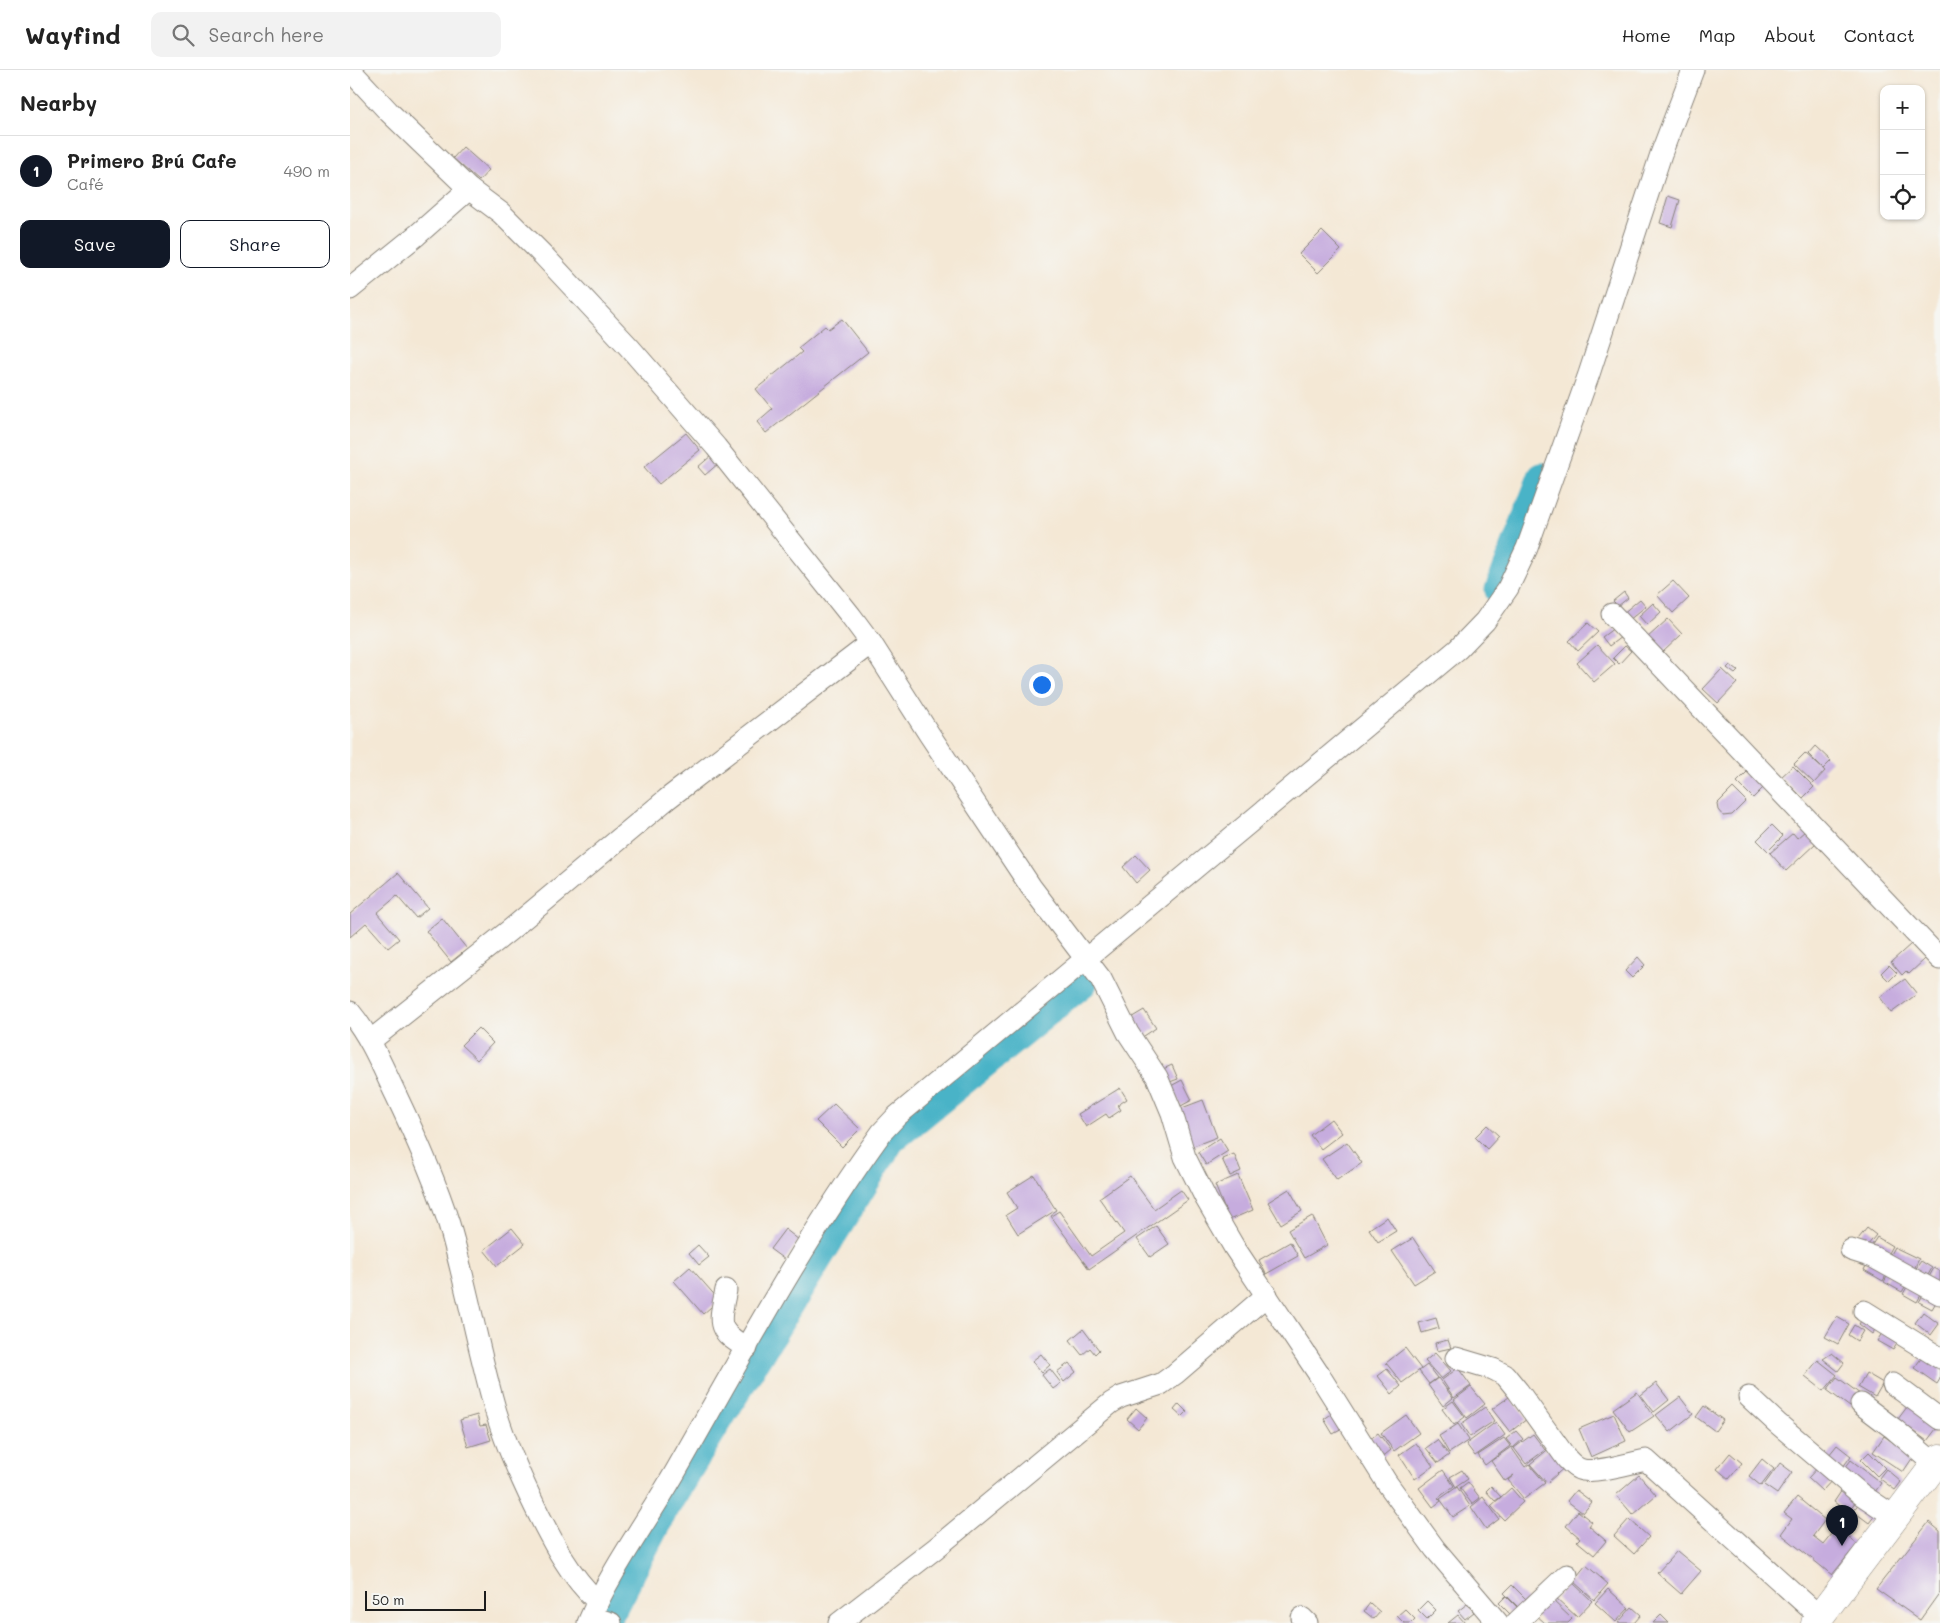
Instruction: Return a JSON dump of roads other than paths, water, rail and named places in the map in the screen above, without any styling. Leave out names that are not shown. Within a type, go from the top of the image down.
[{"type":"main road","points":[[1818,1620],[1938,1461]]},
{"type":"street","points":[[350,70],[469,189],[500,213],[543,255],[629,347],[735,470],[871,643],[1031,887],[1102,980],[1128,1033],[1157,1077],[1166,1097],[1185,1157],[1206,1199],[1234,1246],[1387,1483],[1435,1549],[1498,1623]]},
{"type":"street","points":[[599,1618],[663,1494],[798,1260],[882,1132],[897,1116],[1458,649],[1485,621],[1508,588],[1527,548],[1589,374],[1661,154],[1693,70]]},
{"type":"street","points":[[350,289],[417,235],[469,189]]},
{"type":"street","points":[[1612,614],[1940,959]]},
{"type":"street","points":[[370,1041],[510,930],[668,799],[871,643]]},
{"type":"street","points":[[350,1012],[370,1041],[409,1123],[436,1186],[449,1226],[494,1404],[510,1449],[550,1536],[599,1618]]},
{"type":"street","points":[[1851,1250],[1873,1257],[1940,1294]]},
{"type":"street","points":[[726,1290],[720,1320],[723,1330],[730,1339],[747,1348]]},
{"type":"street","points":[[839,1623],[936,1548],[1111,1403],[1121,1397],[1161,1384],[1267,1295]]},
{"type":"street","points":[[1864,1311],[1940,1358]]},
{"type":"street","points":[[1456,1358],[1493,1369],[1505,1375],[1567,1459],[1576,1468],[1584,1470],[1598,1469],[1646,1460],[1818,1620]]},
{"type":"street","points":[[1893,1384],[1940,1419]]},
{"type":"street","points":[[1749,1396],[1777,1423],[1856,1489],[1895,1517]]},
{"type":"street","points":[[1861,1404],[1938,1461]]},
{"type":"street","points":[[1516,1623],[1567,1575]]},
{"type":"waterway","points":[[1499,590],[1542,477]]},
{"type":"waterway","points":[[605,1623],[663,1511],[891,1140],[1083,983]]},
{"type":"place","name":"Primero Brú Cafe","points":[[1842,1546]]}]
